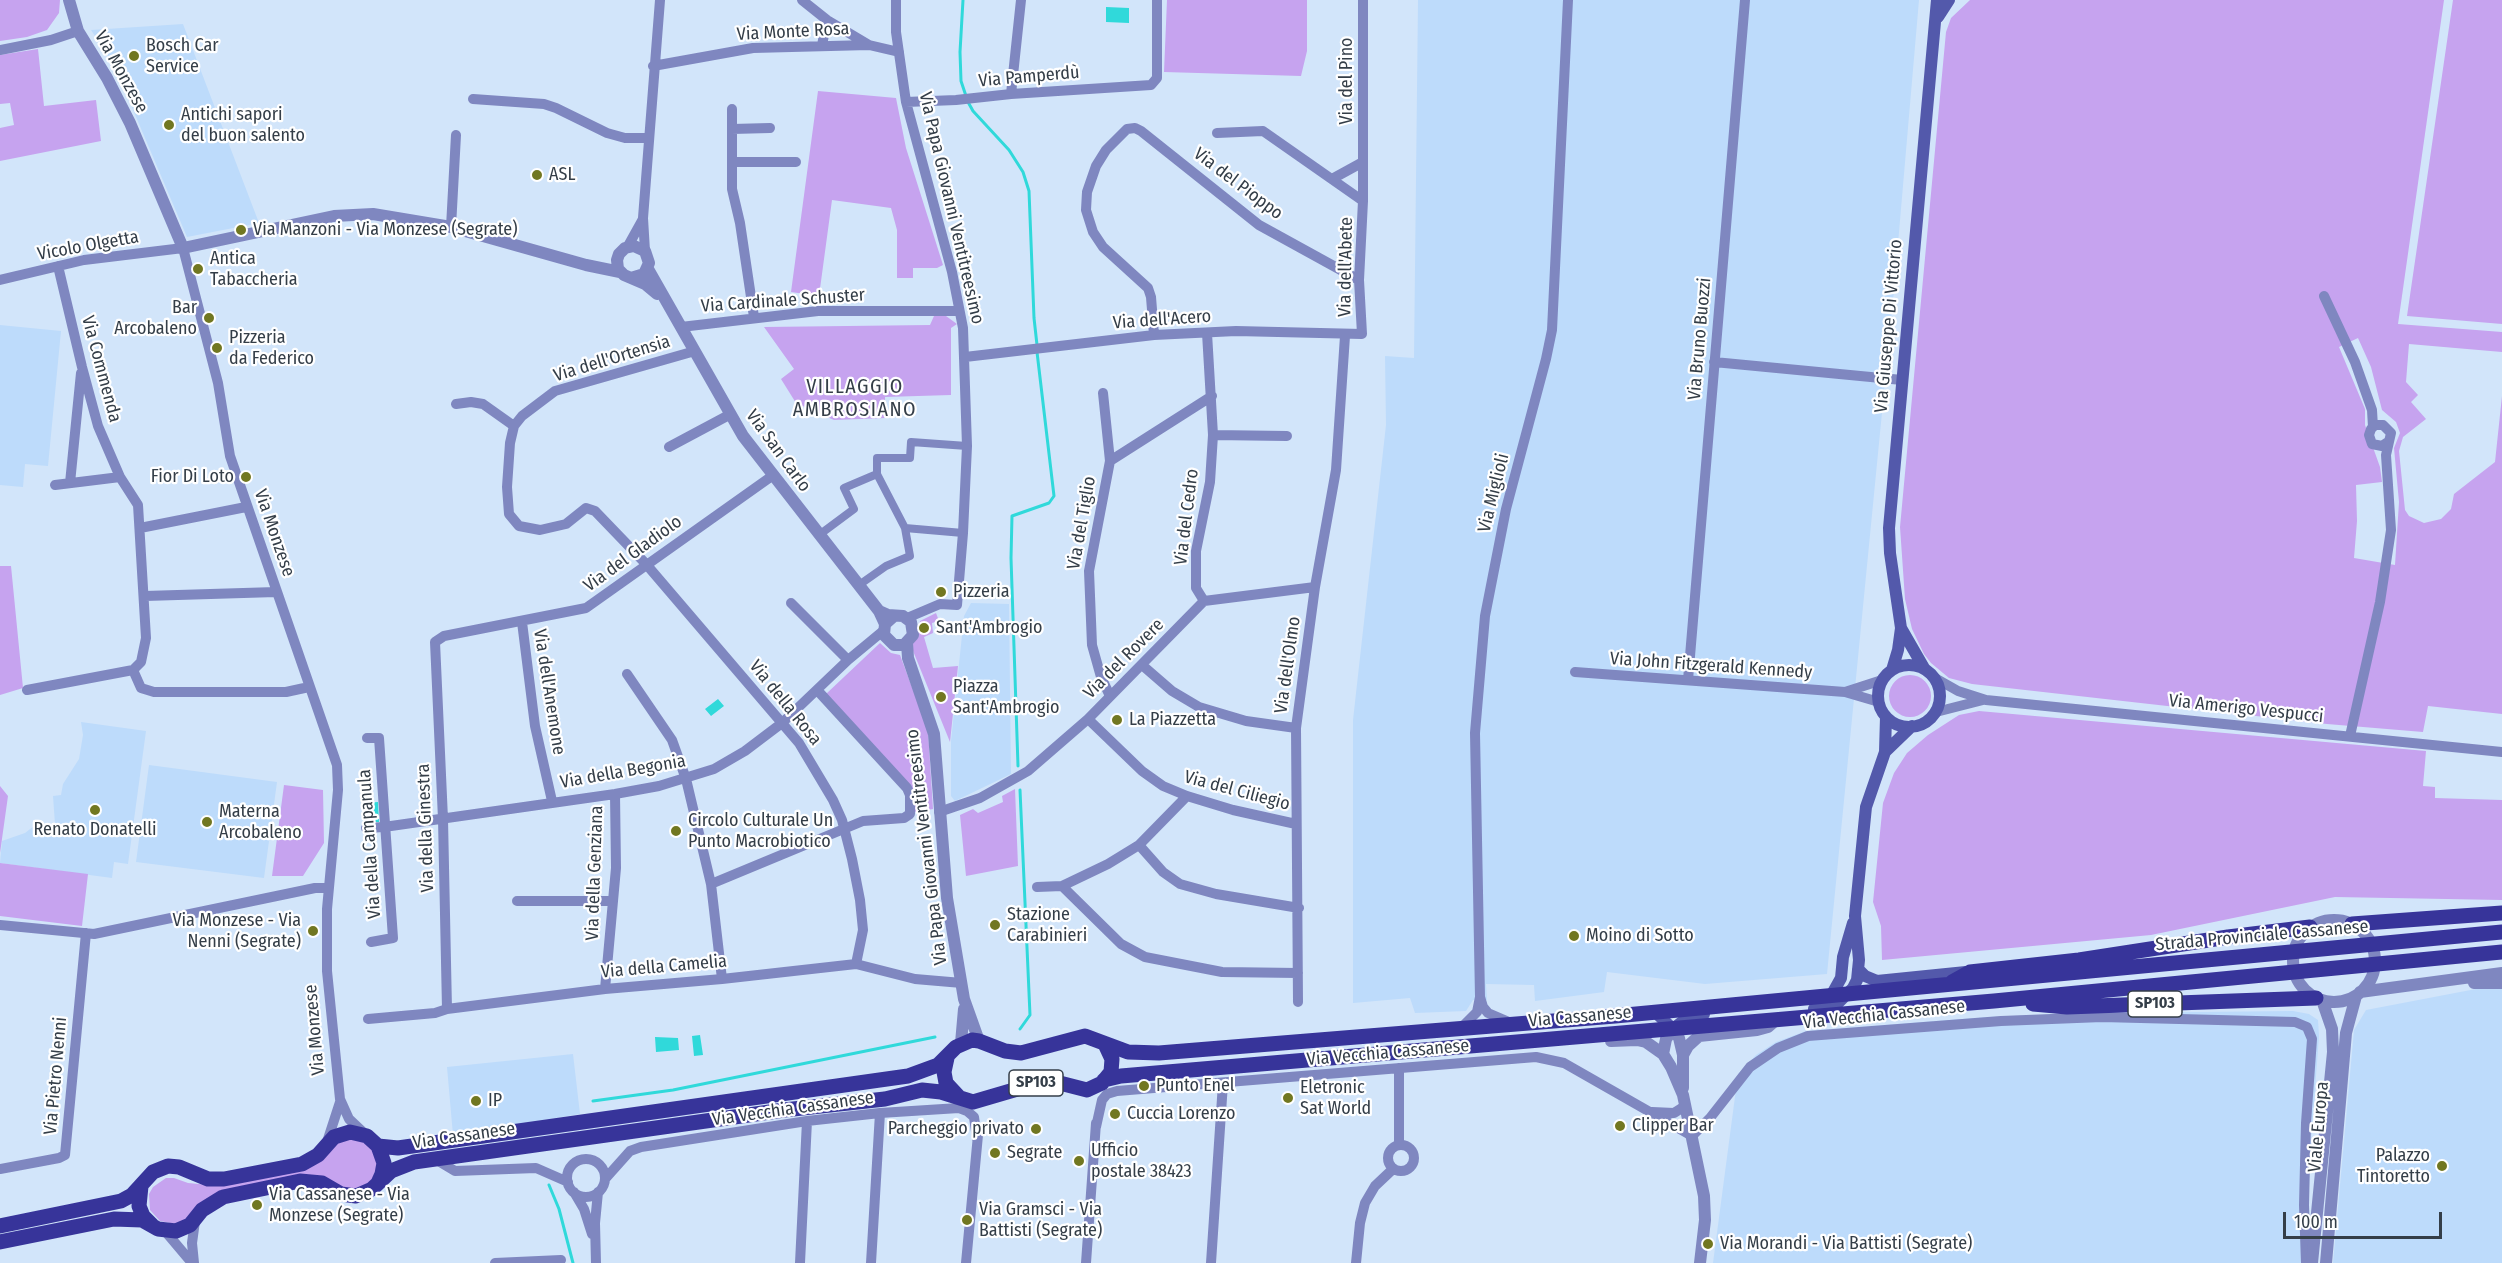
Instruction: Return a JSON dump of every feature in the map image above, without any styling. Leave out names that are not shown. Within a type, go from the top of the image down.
[{"type":"main road","name":"Via Giuseppe Di Vittorio","points":[[1892,670],[1901,628],[1889,536],[1937,0]]},
{"type":"main road","name":"Via Giuseppe Di Vittorio","points":[[1934,27],[1949,0]]},
{"type":"main road","name":"Via Giuseppe Di Vittorio","points":[[1901,628],[1924,668],[1935,678]]},
{"type":"main road","points":[[1776,1020],[1791,1012],[1832,1007],[1847,994],[1857,980],[1855,916],[1866,807],[1885,752],[1886,717],[1879,702],[1878,693],[1882,680],[1892,670],[1911,665],[1924,668]]},
{"type":"main road","points":[[1885,752],[1912,726],[1928,720],[1935,712],[1940,697],[1935,678]]},
{"type":"main road","points":[[1886,717],[1897,724],[1912,726]]},
{"type":"main road","points":[[2352,924],[2502,914]]},
{"type":"main road","points":[[1831,996],[1841,978],[1843,957],[1855,916]]},
{"type":"main road","points":[[1858,969],[1865,976],[1877,981],[2059,963],[2310,927]]},
{"type":"main road","name":"Strada Provinciale Cassanese","points":[[2025,978],[2502,932]]},
{"type":"main road","name":"Strada Provinciale Cassanese","points":[[2060,994],[2502,952]]},
{"type":"main road","points":[[1946,985],[1970,972]]},
{"type":"main road","points":[[1841,978],[1853,1002],[1869,1012]]},
{"type":"main road","name":"Via Cassanese","points":[[0,1226],[121,1201],[132,1195],[153,1172],[168,1166],[179,1167],[208,1179],[224,1179],[302,1164],[318,1155],[334,1137],[344,1133],[356,1132],[373,1141],[398,1148],[908,1076],[929,1070],[947,1058],[961,1043],[979,1041],[1014,1053],[1038,1050],[1079,1036],[1092,1038],[1120,1051],[1144,1054],[1727,1006],[2025,978]]},
{"type":"main road","name":"Via Cassanese","points":[[0,1242],[114,1219],[142,1220],[159,1228],[181,1230],[195,1221],[207,1206],[223,1197],[300,1181],[321,1183],[346,1196],[366,1193],[390,1171],[400,1166],[435,1159],[784,1110],[885,1099],[926,1090],[979,1101],[1048,1080],[1087,1090],[1120,1076],[2060,994]]},
{"type":"main road","name":"SP103","points":[[1994,1001],[2067,1007],[2319,999]]},
{"type":"main road","points":[[1655,1012],[1673,1029],[1687,1017],[1719,1012],[1727,1006]]},
{"type":"main road","points":[[1103,1082],[1111,1072],[1112,1066],[1105,1044]]},
{"type":"main road","points":[[947,1058],[944,1072],[946,1083],[949,1089],[966,1100]]},
{"type":"main road","points":[[373,1141],[383,1157],[384,1169],[376,1184]]},
{"type":"main road","points":[[141,1186],[139,1206],[143,1216],[159,1228]]},
{"type":"street","name":"Via Monzese","points":[[69,0],[78,32],[107,78],[130,123],[183,248],[219,384],[228,450],[339,777],[329,888],[326,957],[340,1099]]},
{"type":"street","points":[[643,218],[628,246],[621,251],[623,270],[641,276],[648,269],[649,260],[645,251],[643,218],[653,66],[660,0]]},
{"type":"street","points":[[802,0],[827,20],[869,45]]},
{"type":"street","name":"Via Papa Giovanni Ventitreesimo","points":[[896,0],[899,52],[906,102],[952,272],[965,357],[967,446],[957,605],[940,604],[913,619]]},
{"type":"street","points":[[1011,94],[1021,0]]},
{"type":"street","name":"Via Pamperdù","points":[[906,102],[960,100],[1153,84],[1157,75],[1157,0]]},
{"type":"street","name":"Via del Pino","points":[[1363,0],[1364,162]]},
{"type":"street","name":"Via Miglioli","points":[[1480,997],[1475,732],[1484,626],[1506,509],[1552,330],[1568,0]]},
{"type":"street","name":"Via Bruno Buozzi","points":[[1688,681],[1744,0]]},
{"type":"street","points":[[822,45],[827,20]]},
{"type":"street","points":[[0,50],[78,32]]},
{"type":"street","name":"Via Monte Rosa","points":[[653,66],[753,48],[869,45],[899,52]]},
{"type":"street","points":[[473,99],[544,104],[607,133],[625,138],[648,138]]},
{"type":"street","points":[[732,109],[732,189],[740,224],[754,317]]},
{"type":"street","points":[[732,129],[770,128]]},
{"type":"street","name":"Via del Pioppo","points":[[1154,335],[1151,297],[1148,288],[1103,247],[1090,226],[1086,210],[1087,192],[1098,162],[1124,131],[1132,128],[1142,131],[1259,225],[1359,280]]},
{"type":"street","name":"Via dell'Abete","points":[[1216,133],[1263,131],[1363,201]]},
{"type":"street","points":[[451,227],[456,135]]},
{"type":"street","points":[[732,162],[796,162]]},
{"type":"street","points":[[1332,179],[1364,162]]},
{"type":"street","name":"Via dell'Abete","points":[[1362,334],[1359,280],[1364,162]]},
{"type":"street","name":"Via San Carlo","points":[[183,248],[349,214],[383,215],[451,227],[577,262],[623,270],[649,287],[664,302]]},
{"type":"street","points":[[628,246],[638,246],[645,251]]},
{"type":"street","name":"Vicolo Olgetta","points":[[0,280],[84,260],[183,248]]},
{"type":"street","name":"Via Commenda","points":[[58,266],[98,426],[120,477],[137,502],[145,596],[145,650],[140,665],[133,670]]},
{"type":"street","name":"Via San Carlo","points":[[648,269],[664,302],[695,351],[729,415],[772,476],[859,585],[893,633]]},
{"type":"street","points":[[2324,296],[2355,362],[2378,426],[2391,433],[2386,459],[2391,514],[2388,556],[2350,736]]},
{"type":"street","name":"Via Cardinale Schuster","points":[[681,327],[818,311],[959,311]]},
{"type":"street","name":"Via dell'Acero","points":[[965,357],[1154,335],[1236,331],[1345,336],[1362,334]]},
{"type":"street","name":"Via del Cedro","points":[[1204,601],[1196,588],[1196,551],[1210,482],[1213,435],[1207,333]]},
{"type":"street","name":"Via dell'Olmo","points":[[1298,1002],[1296,728],[1315,587],[1336,470],[1345,336]]},
{"type":"street","name":"Via dell'Ortensia","points":[[514,426],[522,416],[555,391],[695,351]]},
{"type":"street","points":[[1714,362],[1902,380]]},
{"type":"street","points":[[70,483],[82,367]]},
{"type":"street","name":"Via del Tiglio","points":[[1103,393],[1110,461],[1089,571],[1092,645],[1101,676],[1110,696]]},
{"type":"street","name":"Via del Tiglio","points":[[1110,461],[1212,396]]},
{"type":"street","points":[[456,404],[471,402],[483,404],[514,426]]},
{"type":"street","points":[[669,447],[729,415]]},
{"type":"street","name":"Via della Rosa","points":[[514,426],[510,443],[507,487],[508,511],[514,522],[526,528],[548,529],[566,524],[584,509],[591,508],[646,564],[782,723],[821,776],[844,828],[860,900],[863,930],[856,964]]},
{"type":"street","points":[[2378,426],[2369,435],[2370,441],[2386,459]]},
{"type":"street","points":[[1213,435],[1287,436]]},
{"type":"street","points":[[859,585],[886,566],[910,556],[905,528],[877,474],[877,458],[910,458],[911,442],[967,446]]},
{"type":"street","points":[[2375,445],[2382,446],[2388,442]]},
{"type":"street","points":[[819,535],[854,509],[844,488],[877,474]]},
{"type":"street","name":"Via del Gladiolo","points":[[435,646],[437,639],[444,636],[586,608],[772,476]]},
{"type":"street","points":[[55,484],[120,477]]},
{"type":"street","points":[[140,528],[246,507]]},
{"type":"street","points":[[905,528],[963,533]]},
{"type":"street","points":[[1204,601],[1315,587]]},
{"type":"street","points":[[145,596],[276,592]]},
{"type":"street","name":"Via del Rovere","points":[[939,812],[980,798],[1028,771],[1088,719],[1204,601]]},
{"type":"street","points":[[792,603],[848,660]]},
{"type":"street","points":[[893,633],[913,635],[913,619]]},
{"type":"street","points":[[893,633],[913,619]]},
{"type":"street","name":"Via dell'Anemone","points":[[522,622],[535,726],[552,801]]},
{"type":"street","name":"Via Papa Giovanni Ventitreesimo","points":[[893,633],[908,658],[934,734],[947,898],[964,999],[964,1032],[961,1043]]},
{"type":"street","name":"Via della Begonia","points":[[366,828],[384,828],[552,801],[615,794],[686,779],[714,769],[745,751],[782,723],[869,643],[893,633]]},
{"type":"street","name":"Via della Ginestra","points":[[435,646],[444,819],[447,1009]]},
{"type":"street","points":[[1142,665],[1172,692],[1199,707],[1246,721],[1296,728]]},
{"type":"street","points":[[27,690],[133,670],[141,688],[154,692],[286,692],[309,687]]},
{"type":"street","name":"Via John Fitzgerald Kennedy","points":[[1575,672],[1845,692],[1879,702]]},
{"type":"street","points":[[627,674],[672,740],[686,779],[711,884],[722,979]]},
{"type":"street","name":"Via Amerigo Vespucci","points":[[1935,678],[1958,691],[1986,700],[2502,752]]},
{"type":"street","name":"Via John Fitzgerald Kennedy","points":[[1845,692],[1882,680]]},
{"type":"street","points":[[711,884],[844,828],[876,818],[908,817],[911,810],[910,795],[901,780],[818,691]]},
{"type":"street","name":"Via Amerigo Vespucci","points":[[1935,712],[1956,705],[1986,700]]},
{"type":"street","name":"Via del Ciliegio","points":[[1088,719],[1149,777],[1187,796],[1252,815],[1296,824]]},
{"type":"street","name":"Via della Campanula","points":[[366,738],[379,738],[393,938],[371,942]]},
{"type":"street","name":"Via della Genziana","points":[[605,989],[616,868],[615,794]]},
{"type":"street","points":[[1037,887],[1062,886],[1095,871],[1139,845],[1187,796]]},
{"type":"street","points":[[1139,845],[1163,872],[1184,885],[1216,894],[1299,908]]},
{"type":"street","points":[[1062,886],[1121,944],[1141,956],[1222,972],[1298,973]]},
{"type":"street","points":[[0,925],[101,933],[315,888],[329,888]]},
{"type":"street","points":[[517,901],[613,901]]},
{"type":"street","points":[[2358,994],[2373,973],[2374,956],[2369,940],[2352,924],[2334,920],[2310,927],[2296,944],[2292,965],[2300,985],[2319,999],[2338,1002],[2358,994],[2502,973]]},
{"type":"street","name":"Via Pietro Nenni","points":[[0,1169],[65,1155],[86,933]]},
{"type":"street","name":"Via della Camelia","points":[[368,1019],[435,1013],[447,1009],[605,989],[856,964],[915,979],[962,983]]},
{"type":"street","points":[[2410,986],[2502,982]]},
{"type":"street","name":"Viale Europa","points":[[2326,1263],[2346,1033],[2358,994]]},
{"type":"street","points":[[1480,997],[1483,1008],[1492,1016],[1516,1023]]},
{"type":"street","points":[[1462,1027],[1477,1012],[1480,997]]},
{"type":"street","name":"Via Papa Giovanni Ventitreesimo","points":[[964,999],[979,1041]]},
{"type":"street","name":"Viale Europa","points":[[2312,1263],[2333,1052],[2332,1029],[2319,999]]},
{"type":"street","name":"Via Vecchia Cassanese","points":[[1096,1127],[1102,1100],[1112,1092],[1536,1057],[1564,1063],[1692,1136],[1710,1118],[1750,1067],[1778,1048],[1808,1036],[2001,1021],[2102,1017],[2295,1022],[2307,1027],[2312,1039],[2306,1135],[2306,1263]]},
{"type":"street","points":[[1683,1055],[1688,1046],[1699,1036],[1757,1030],[1768,1027],[1776,1020]]},
{"type":"street","points":[[1645,1111],[1674,1113],[1684,1101],[1683,1055],[1679,1038],[1673,1029],[1666,1039],[1663,1054]]},
{"type":"street","points":[[1568,1038],[1588,1043],[1637,1040],[1646,1042],[1663,1054],[1671,1067],[1684,1101],[1705,1209],[1700,1263]]},
{"type":"street","points":[[1399,1068],[1399,1144]]},
{"type":"street","points":[[1086,1263],[1097,1097],[1103,1082]]},
{"type":"street","points":[[1211,1263],[1223,1083]]},
{"type":"street","points":[[340,1099],[349,1119],[373,1141]]},
{"type":"street","points":[[326,1144],[338,1112],[340,1099]]},
{"type":"street","points":[[966,1100],[980,1119],[966,1263]]},
{"type":"street","name":"Via Vecchia Cassanese","points":[[605,1179],[630,1151],[641,1147],[807,1121],[880,1113],[959,1108],[974,1117],[977,1139]]},
{"type":"street","points":[[872,1263],[880,1113]]},
{"type":"street","points":[[800,1263],[807,1121]]},
{"type":"street","points":[[1399,1144],[1410,1149],[1413,1161],[1405,1170],[1393,1169],[1388,1163],[1387,1156],[1390,1150],[1399,1144]]},
{"type":"street","points":[[435,1159],[455,1171],[536,1168],[583,1196],[598,1192]]},
{"type":"street","points":[[595,1243],[587,1216],[571,1187],[570,1169],[573,1164],[585,1159],[597,1162],[605,1173],[605,1179],[598,1192],[596,1263]]},
{"type":"street","points":[[1356,1263],[1360,1222],[1365,1203],[1376,1186],[1393,1169]]},
{"type":"street","points":[[193,1263],[192,1244],[195,1221]]},
{"type":"street","points":[[159,1228],[193,1263]]},
{"type":"street","points":[[495,1263],[561,1260]]},
{"type":"shaded area","points":[[0,0],[60,0],[59,13],[47,30],[27,37],[0,41]]},
{"type":"shaded area","points":[[1167,0],[1307,0],[1307,51],[1301,76],[1164,72]]},
{"type":"shaded area","points":[[1418,0],[1919,0],[1894,290],[1827,974],[1705,984],[1607,972],[1604,992],[1535,1001],[1534,985],[1486,984],[1487,1000],[1473,1000],[1466,1011],[1415,1013],[1410,998],[1353,1003],[1353,720],[1386,425],[1385,356],[1414,358]]},
{"type":"shaded area","points":[[1970,0],[2444,0],[2398,324],[2502,332],[2502,352],[2409,344],[2406,382],[2418,395],[2411,402],[2426,419],[2403,437],[2399,451],[2405,510],[2409,516],[2424,523],[2441,519],[2451,509],[2454,494],[2495,462],[2502,396],[2502,714],[2428,706],[2423,732],[2327,724],[1972,684],[1949,678],[1931,663],[1912,629],[1905,599],[1900,527],[1946,32],[1951,18]],"holes":[[[2358,338],[2371,367],[2382,410],[2396,422],[2400,433],[2394,448],[2399,502],[2395,565],[2354,558],[2357,521],[2356,485],[2382,482],[2380,467],[2365,425],[2365,409],[2339,347]]]},
{"type":"shaded area","points":[[2453,0],[2502,0],[2502,324],[2407,316]]},
{"type":"shaded area","points":[[1106,7],[1129,8],[1129,23],[1106,22]]},
{"type":"shaded area","points":[[183,24],[259,223],[187,237],[114,65],[91,30]]},
{"type":"shaded area","points":[[38,49],[44,106],[96,100],[101,141],[0,161],[0,128],[14,125],[10,103],[0,104],[0,55]]},
{"type":"shaded area","points":[[818,91],[896,98],[906,148],[943,265],[937,268],[913,268],[913,278],[897,278],[897,230],[891,208],[832,200],[819,296],[791,292]]},
{"type":"shaded area","points":[[934,316],[946,316],[957,324],[951,328],[951,395],[885,397],[885,418],[834,420],[796,403],[781,379],[794,369],[764,327],[930,325]]},
{"type":"shaded area","points":[[0,325],[61,331],[48,466],[25,464],[23,487],[0,485]]},
{"type":"shaded area","points":[[0,566],[11,566],[23,688],[0,695]]},
{"type":"shaded area","points":[[971,603],[1009,604],[1011,774],[955,801],[951,796],[951,741],[964,616]]},
{"type":"shaded area","points":[[936,613],[939,621],[932,623],[933,633],[924,637],[933,668],[958,666],[950,742],[911,646],[918,637],[920,621]]},
{"type":"shaded area","points":[[880,643],[891,653],[900,655],[928,730],[933,809],[915,812],[914,795],[826,694]]},
{"type":"shaded area","points":[[1910,675],[1925,681],[1931,696],[1925,711],[1910,717],[1895,711],[1889,696],[1895,681]]},
{"type":"shaded area","points":[[718,699],[724,706],[711,716],[705,709]]},
{"type":"shaded area","points":[[1979,711],[2426,751],[2423,786],[2435,787],[2435,798],[2502,800],[2502,900],[2335,897],[2151,935],[1882,960],[1881,926],[1873,902],[1883,803],[1894,773],[1907,753],[1928,735],[1959,715]]},
{"type":"shaded area","name":"Renato Donatelli","points":[[81,722],[146,731],[128,864],[114,862],[112,878],[0,863],[2,841],[25,833],[34,826],[55,824],[53,796],[61,795],[63,784],[79,759],[83,735]]},
{"type":"shaded area","name":"Materna Arcobaleno","points":[[149,765],[277,782],[264,878],[136,862]]},
{"type":"shaded area","points":[[284,785],[323,790],[324,843],[303,876],[272,876]]},
{"type":"shaded area","points":[[0,786],[8,796],[0,853]]},
{"type":"shaded area","points":[[1015,789],[1018,866],[966,876],[960,815],[973,809],[978,813],[1003,802],[1002,796]]},
{"type":"shaded area","points":[[378,802],[379,822],[363,822],[362,803]]},
{"type":"shaded area","points":[[0,863],[88,874],[82,926],[0,916]]},
{"type":"shaded area","points":[[2502,984],[2502,1263],[2333,1263],[2354,1030],[2366,1010]]},
{"type":"shaded area","points":[[2293,1011],[2309,1014],[2318,1020],[2319,1036],[2302,1263],[1713,1263],[1738,1074],[1756,1055],[1776,1042],[1806,1031],[1987,1017]]},
{"type":"shaded area","points":[[700,1035],[703,1055],[694,1056],[692,1036]]},
{"type":"shaded area","points":[[655,1037],[678,1038],[679,1050],[656,1052]]},
{"type":"shaded area","points":[[573,1054],[580,1114],[453,1135],[447,1067]]},
{"type":"shaded area","points":[[346,1139],[361,1140],[371,1147],[378,1164],[371,1182],[354,1191],[293,1177],[175,1224],[160,1221],[150,1210],[149,1194],[153,1187],[166,1178],[209,1185],[259,1175]]},
{"type":"waterway","points":[[963,0],[960,52],[961,81],[966,96]]},
{"type":"waterway","points":[[968,102],[973,111],[1009,150],[1023,172],[1029,191],[1037,345]]},
{"type":"waterway","points":[[1018,766],[1011,558],[1012,516],[1049,503],[1054,496],[1037,352]]},
{"type":"waterway","points":[[1020,790],[1030,1015],[1020,1029]]},
{"type":"waterway","points":[[593,1101],[673,1090],[935,1037]]},
{"type":"waterway","points":[[549,1185],[559,1209],[573,1263]]},
{"type":"place","name":"Bosch Car Service","points":[[134,56]]},
{"type":"place","name":"Antichi sapori del buon salento","points":[[169,125]]},
{"type":"place","name":"ASL","points":[[537,175]]},
{"type":"place","name":"Via Manzoni - Via Monzese (Segrate)","points":[[241,230]]},
{"type":"place","name":"Antica Tabaccheria","points":[[198,269]]},
{"type":"place","name":"Bar Arcobaleno","points":[[209,318]]},
{"type":"place","name":"Pizzeria da Federico","points":[[217,348]]},
{"type":"place","name":"Fior Di Loto","points":[[246,477]]},
{"type":"place","name":"Pizzeria","points":[[941,592]]},
{"type":"place","name":"Sant'Ambrogio","points":[[924,628]]},
{"type":"place","name":"Piazza Sant'Ambrogio","points":[[941,697]]},
{"type":"place","name":"La Piazzetta","points":[[1117,720]]},
{"type":"place","name":"Renato Donatelli","points":[[95,810]]},
{"type":"place","name":"Materna Arcobaleno","points":[[207,822]]},
{"type":"place","name":"Circolo Culturale Un Punto Macrobiotico","points":[[676,831]]},
{"type":"place","name":"Stazione Carabinieri","points":[[995,925]]},
{"type":"place","name":"Via Monzese - Via Nenni (Segrate)","points":[[313,931]]},
{"type":"place","name":"Moino di Sotto","points":[[1574,936]]},
{"type":"place","name":"Punto Enel","points":[[1144,1086]]},
{"type":"place","name":"Eletronic Sat World","points":[[1288,1098]]},
{"type":"place","name":"IP","points":[[476,1101]]},
{"type":"place","name":"Cuccia Lorenzo","points":[[1115,1114]]},
{"type":"place","name":"Clipper Bar","points":[[1620,1126]]},
{"type":"place","name":"Parcheggio privato","points":[[1036,1129]]},
{"type":"place","name":"Segrate","points":[[995,1153]]},
{"type":"place","name":"Ufficio postale 38423","points":[[1079,1161]]},
{"type":"place","name":"Palazzo Tintoretto","points":[[2442,1166]]},
{"type":"place","name":"Via Cassanese - Via Monzese (Segrate)","points":[[257,1205]]},
{"type":"place","name":"Via Gramsci - Via Battisti (Segrate)","points":[[967,1220]]},
{"type":"place","name":"Via Morandi - Via Battisti (Segrate)","points":[[1708,1244]]},
{"type":"district","name":"VILLAGGIO AMBROSIANO","points":[[855,398]]}]
